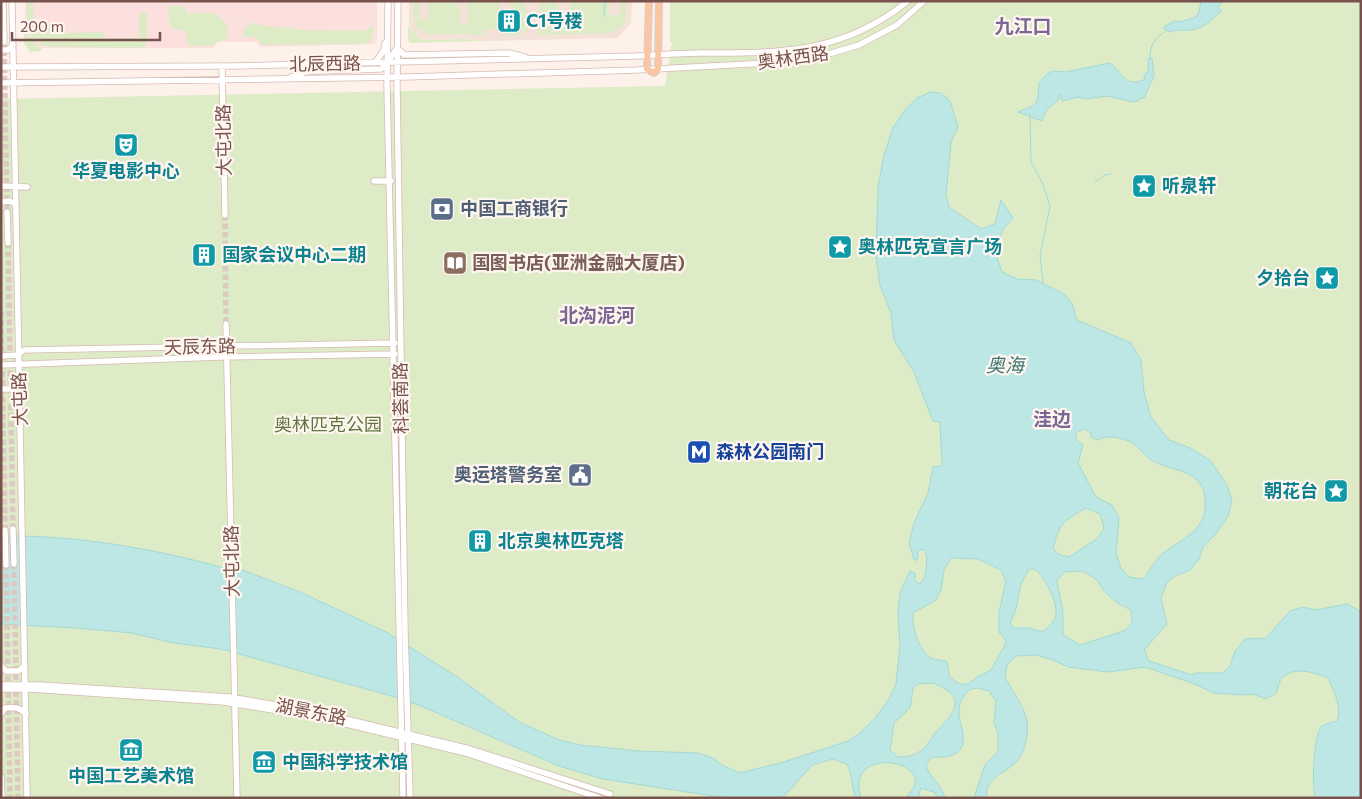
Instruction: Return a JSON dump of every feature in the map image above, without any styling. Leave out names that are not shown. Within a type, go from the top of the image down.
[{"type":"main road","points":[[649,1],[647,69],[654,73],[658,69],[660,1]]},
{"type":"street","points":[[3,1],[4,42]]},
{"type":"street","name":"大屯路","points":[[12,1],[27,798]]},
{"type":"street","points":[[375,63],[381,56],[384,47],[387,1]]},
{"type":"street","name":"科荟南路","points":[[387,1],[387,86],[396,343]]},
{"type":"street","name":"科荟南路","points":[[398,1],[396,354],[402,641],[410,798]]},
{"type":"street","name":"奥林西路","points":[[648,56],[793,51],[822,45],[858,34],[890,16],[908,1]]},
{"type":"street","name":"奥林西路","points":[[658,69],[769,63],[815,58],[859,45],[897,24],[924,1]]},
{"type":"street","points":[[388,28],[393,31],[398,28]]},
{"type":"street","points":[[1,50],[8,50],[13,45]]},
{"type":"street","points":[[287,79],[305,72],[381,68],[385,66],[397,48],[404,54],[509,53],[532,59]]},
{"type":"street","name":"北辰西路","points":[[1,66],[222,66],[648,56]]},
{"type":"street","points":[[387,86],[395,67],[415,62]]},
{"type":"street","name":"大屯北路","points":[[222,66],[225,215]]},
{"type":"street","name":"北辰西路","points":[[1,83],[397,77],[647,69]]},
{"type":"street","points":[[390,181],[398,177]]},
{"type":"street","points":[[374,181],[390,181],[398,184]]},
{"type":"street","points":[[1,188],[27,187]]},
{"type":"street","points":[[1,202],[8,201],[16,204]]},
{"type":"street","points":[[7,212],[8,243]]},
{"type":"street","name":"大屯北路","points":[[226,324],[237,798]]},
{"type":"street","name":"天辰东路","points":[[1,356],[18,355],[24,350],[396,343]]},
{"type":"street","name":"天辰东路","points":[[1,365],[396,354]]},
{"type":"street","points":[[1,389],[14,389],[20,394]]},
{"type":"street","points":[[13,529],[14,564]]},
{"type":"street","points":[[5,530],[6,565]]},
{"type":"street","points":[[1,666],[6,671],[18,671],[25,666]]},
{"type":"street","name":"湖景东路","points":[[1,685],[128,690],[235,701],[316,712],[466,753],[600,798]]},
{"type":"street","name":"湖景东路","points":[[1,689],[26,687]]},
{"type":"street","name":"科荟南路","points":[[403,798],[401,734],[404,700]]},
{"type":"street","points":[[1,714],[5,708],[12,707],[20,708],[26,714]]},
{"type":"street","name":"湖景东路","points":[[408,736],[470,749],[610,794]]},
{"type":"street","points":[[1,776],[2,798]]},
{"type":"street","points":[[589,794],[592,792],[592,788]]},
{"type":"shaded area","points":[[25,1],[377,1],[377,40],[374,44],[261,47],[256,42],[218,42],[213,48],[40,48],[25,32]]},
{"type":"shaded area","points":[[409,1],[632,1],[631,23],[617,38],[482,41],[465,39],[422,40],[409,27]]},
{"type":"green space","points":[[27,1],[33,2],[34,18],[38,26],[54,28],[55,33],[105,32],[105,38],[139,38],[139,13],[147,12],[147,43],[139,43],[146,44],[146,47],[47,47],[39,44],[28,29]]},
{"type":"green space","points":[[413,1],[419,1],[419,19],[428,19],[428,1],[457,1],[457,7],[460,8],[459,25],[468,25],[469,9],[467,8],[467,1],[499,1],[499,12],[503,13],[503,29],[484,30],[484,36],[426,34],[416,27]]},
{"type":"green space","points":[[511,1],[525,1],[528,33],[525,33],[525,29],[521,29],[521,35],[504,36],[503,29],[514,29],[515,13],[511,12]]},
{"type":"green space","points":[[540,1],[558,1],[558,22],[570,22],[570,1],[609,1],[609,15],[621,15],[621,1],[627,1],[625,23],[613,33],[538,35]]},
{"type":"green space","name":"奥林匹克公园","points":[[670,1],[1361,1],[1361,798],[1,798],[1,99],[665,86],[672,42],[670,42]]},
{"type":"green space","points":[[185,6],[187,13],[215,13],[227,25],[229,37],[212,46],[189,46],[185,32],[171,27],[169,23],[168,7]]},
{"type":"green space","points":[[253,22],[265,26],[303,30],[365,31],[374,25],[372,39],[365,44],[262,45],[255,37],[243,37],[244,28]]},
{"type":"green space","points":[[408,27],[422,40],[465,39],[482,41],[411,43],[408,41]]},
{"type":"green space","points":[[24,30],[42,48],[40,51],[30,52],[24,43]]},
{"type":"water","points":[[1201,1],[1223,1],[1218,7],[1221,11],[1199,28],[1170,32],[1164,29],[1164,27],[1174,21],[1180,22],[1196,17]]},
{"type":"water","points":[[1149,58],[1152,58],[1154,76],[1144,98],[1140,98],[1138,101],[1133,102],[1108,96],[1086,99],[1078,97],[1062,101],[1061,95],[1059,95],[1059,100],[1047,109],[1042,121],[1018,112],[1036,103],[1039,83],[1047,74],[1053,71],[1065,72],[1110,63],[1128,81],[1138,82],[1145,79],[1144,75],[1148,71]]},
{"type":"water","name":"奥海","points":[[931,92],[941,93],[950,101],[958,127],[951,142],[946,195],[949,207],[981,229],[995,224],[1001,200],[1013,218],[1004,228],[994,249],[1002,272],[1017,279],[1036,280],[1064,294],[1072,304],[1077,320],[1131,343],[1141,360],[1144,392],[1151,417],[1169,440],[1190,448],[1210,460],[1227,485],[1232,501],[1228,516],[1215,535],[1203,547],[1199,559],[1190,570],[1175,576],[1167,582],[1161,598],[1167,624],[1144,650],[1149,661],[1192,675],[1195,673],[1223,673],[1230,666],[1235,651],[1245,639],[1266,638],[1290,611],[1303,607],[1315,610],[1347,604],[1360,611],[1361,798],[1315,798],[1315,749],[1319,731],[1322,726],[1337,721],[1339,710],[1337,699],[1328,678],[1302,671],[1296,671],[1284,676],[1279,682],[1276,693],[1266,699],[1253,694],[1214,693],[1192,683],[1145,667],[1108,672],[1068,667],[1036,655],[1016,656],[1007,665],[1005,678],[1025,713],[1028,730],[1027,737],[1018,760],[991,781],[988,786],[987,798],[974,798],[985,765],[998,751],[998,733],[994,723],[996,701],[989,691],[978,688],[970,689],[960,703],[959,716],[963,733],[962,747],[950,756],[931,757],[926,766],[930,775],[941,788],[945,798],[938,798],[934,792],[921,788],[918,798],[906,798],[915,785],[914,776],[907,768],[897,764],[885,763],[873,765],[864,771],[859,782],[861,798],[855,798],[847,764],[833,759],[812,765],[781,798],[726,798],[603,779],[559,766],[421,706],[388,695],[221,649],[174,643],[132,633],[1,624],[1,536],[62,538],[122,545],[239,572],[240,569],[300,592],[386,632],[459,678],[519,722],[559,740],[580,745],[639,751],[698,753],[713,758],[722,765],[740,773],[784,762],[848,741],[860,733],[875,718],[889,699],[896,684],[900,646],[898,613],[900,593],[910,571],[915,573],[915,581],[919,584],[924,579],[927,564],[924,549],[918,551],[917,560],[914,560],[909,542],[914,523],[928,493],[933,467],[942,466],[940,422],[933,421],[914,372],[894,340],[891,313],[880,286],[876,256],[878,187],[884,155],[893,128],[904,111],[917,98]],"holes":[[[1084,429],[1091,433],[1091,437],[1097,440],[1111,437],[1130,442],[1153,461],[1193,477],[1204,491],[1205,510],[1199,525],[1188,536],[1161,555],[1143,579],[1129,577],[1121,568],[1116,553],[1119,518],[1112,505],[1096,497],[1078,463],[1083,445],[1076,440],[1076,433]],[[1086,508],[1100,514],[1104,528],[1098,538],[1069,557],[1060,555],[1053,549],[1060,528],[1072,516]],[[951,558],[978,559],[1001,570],[1006,581],[999,612],[999,632],[1006,643],[991,670],[968,684],[960,684],[950,678],[947,662],[933,659],[927,655],[915,631],[913,613],[936,600],[941,590],[944,570]],[[1029,569],[1035,569],[1039,572],[1052,596],[1056,608],[1053,622],[1042,632],[1029,628],[1014,628],[1010,624],[1016,609],[1021,584]],[[1083,571],[1097,580],[1104,591],[1117,603],[1131,610],[1132,623],[1124,631],[1080,645],[1063,635],[1063,612],[1057,581],[1064,572]],[[932,683],[951,693],[955,705],[948,719],[923,749],[913,755],[898,757],[890,750],[894,723],[910,708],[913,688],[918,684]]]},
{"type":"waterway","points":[[604,16],[605,1]]},
{"type":"waterway","points":[[1150,58],[1154,42],[1166,31]]},
{"type":"waterway","points":[[1030,115],[1031,162],[1043,184],[1050,206],[1040,255],[1043,283]]},
{"type":"waterway","points":[[1095,182],[1105,175],[1111,174]]},
{"type":"tunnel","points":[[4,42],[7,212]]},
{"type":"tunnel","points":[[225,215],[226,324]]},
{"type":"tunnel","points":[[8,243],[13,529]]},
{"type":"tunnel","points":[[1,312],[5,530]]},
{"type":"tunnel","points":[[14,564],[18,798]]},
{"type":"tunnel","points":[[6,565],[10,798]]},
{"type":"place","name":"C1号楼","points":[[509,21]]},
{"type":"place","name":"华夏电影中心","points":[[126,145]]},
{"type":"place","name":"听泉轩","points":[[1144,186]]},
{"type":"place","name":"中国工商银行","points":[[442,209]]},
{"type":"place","name":"奥林匹克宣言广场","points":[[840,247]]},
{"type":"place","name":"国家会议中心二期","points":[[204,255]]},
{"type":"place","name":"国图书店(亚洲金融大厦店)","points":[[455,263]]},
{"type":"place","name":"夕拾台","points":[[1327,278]]},
{"type":"place","name":"森林公园南门","points":[[699,452]]},
{"type":"place","name":"奥运塔警务室","points":[[580,475]]},
{"type":"place","name":"朝花台","points":[[1336,491]]},
{"type":"place","name":"北京奥林匹克塔","points":[[480,541]]},
{"type":"place","name":"中国工艺美术馆","points":[[131,750]]},
{"type":"place","name":"中国科学技术馆","points":[[264,762]]},
{"type":"district","name":"九江口","points":[[1023,26]]},
{"type":"district","name":"北沟泥河","points":[[597,315]]},
{"type":"district","name":"洼边","points":[[1052,419]]}]
